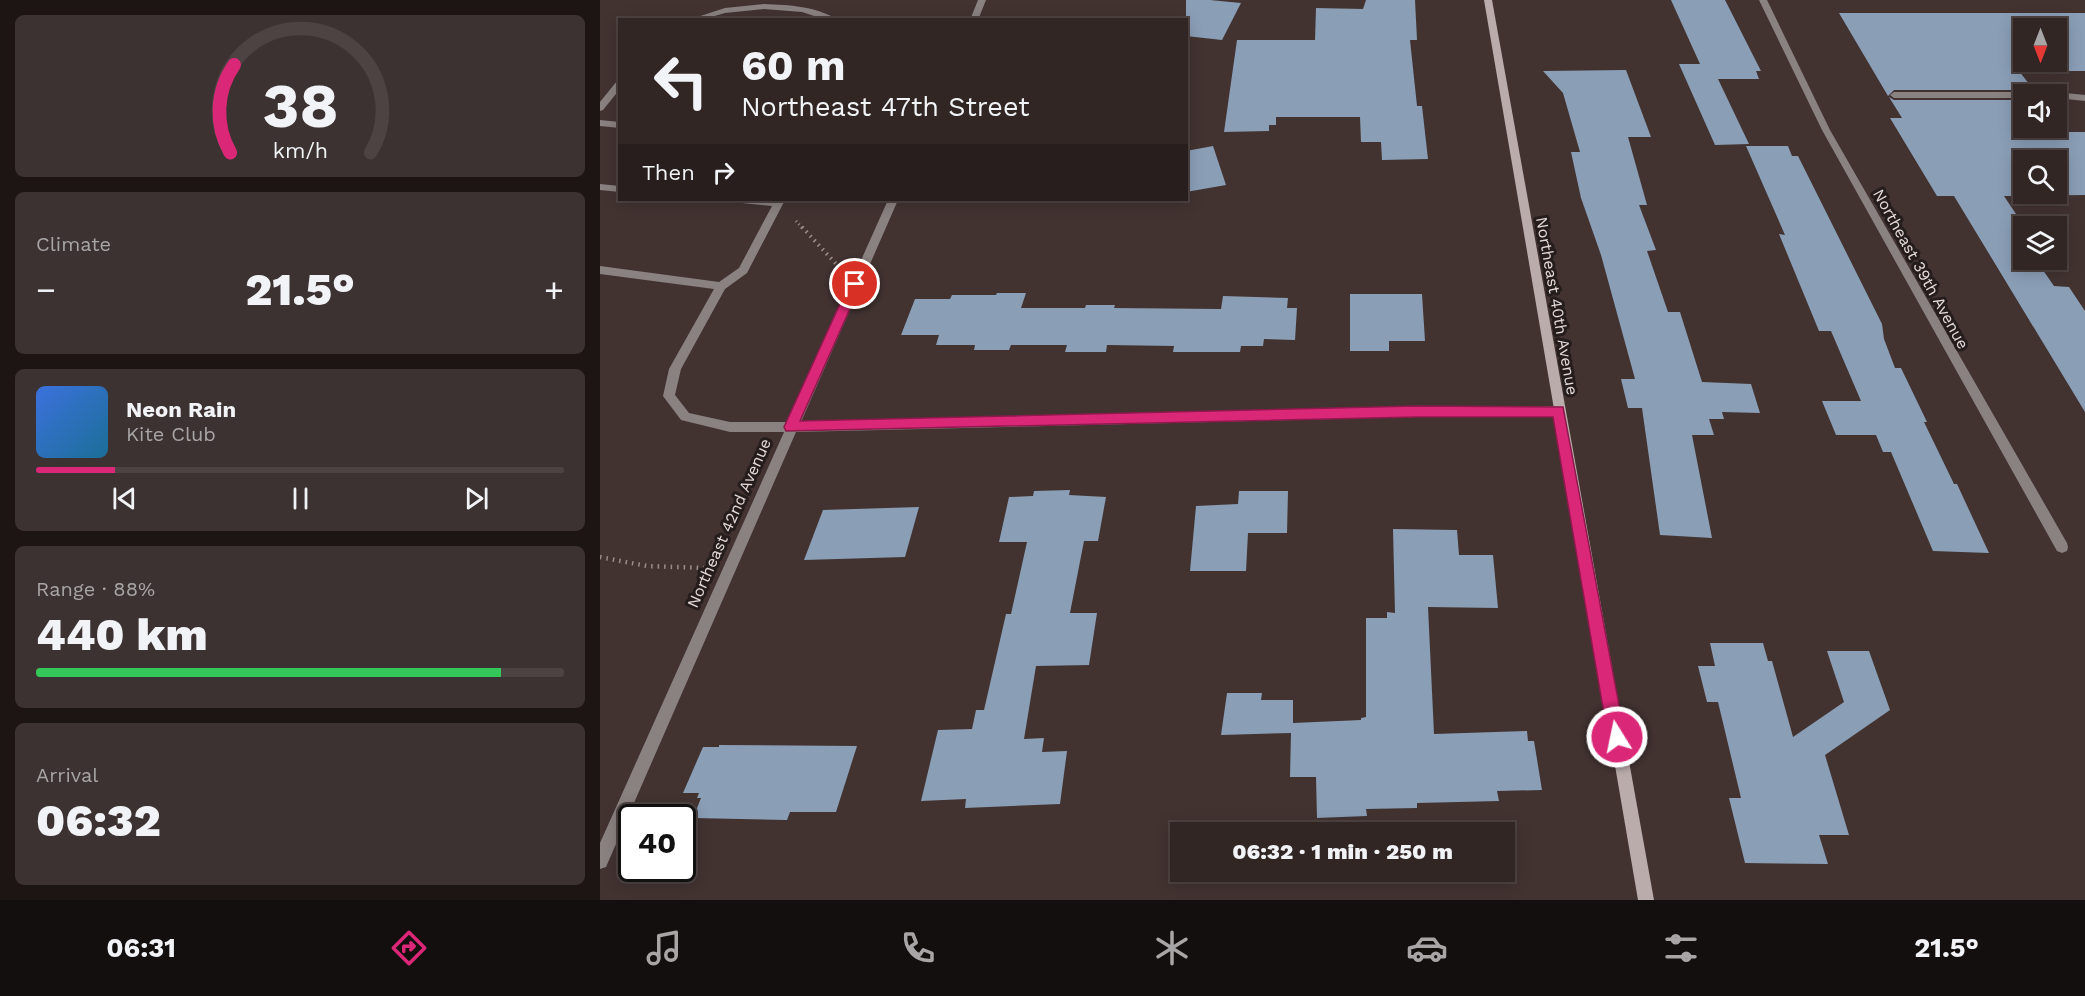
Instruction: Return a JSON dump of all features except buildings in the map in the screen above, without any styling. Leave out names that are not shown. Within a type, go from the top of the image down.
[{"type":"street","points":[[975,18],[982,0]]},
{"type":"street","name":"Northeast 40th Avenue","points":[[1488,0],[1558,411],[1646,900]]},
{"type":"street","name":"Northeast 39th Avenue","points":[[1763,0],[1826,130],[2061,547]]},
{"type":"street","points":[[697,18],[713,11],[752,6],[821,12],[831,18]]},
{"type":"street","points":[[600,108],[618,86]]},
{"type":"street","points":[[1894,95],[2013,95]]},
{"type":"street","points":[[2067,96],[2085,98]]},
{"type":"street","points":[[600,123],[618,125]]},
{"type":"street","points":[[600,187],[618,189]]},
{"type":"street","points":[[780,201],[743,270],[721,286],[675,369],[669,396],[685,417],[730,427],[791,427],[1416,412],[1558,411]]},
{"type":"street","name":"Northeast 42nd Avenue","points":[[600,861],[893,201]]},
{"type":"street","points":[[600,270],[721,286]]},
{"type":"path","points":[[780,201],[855,284]]},
{"type":"path","points":[[600,557],[647,566],[728,569]]},
{"type":"route","points":[[855,284],[791,427],[1416,412],[1558,411],[1617,737]]}]
